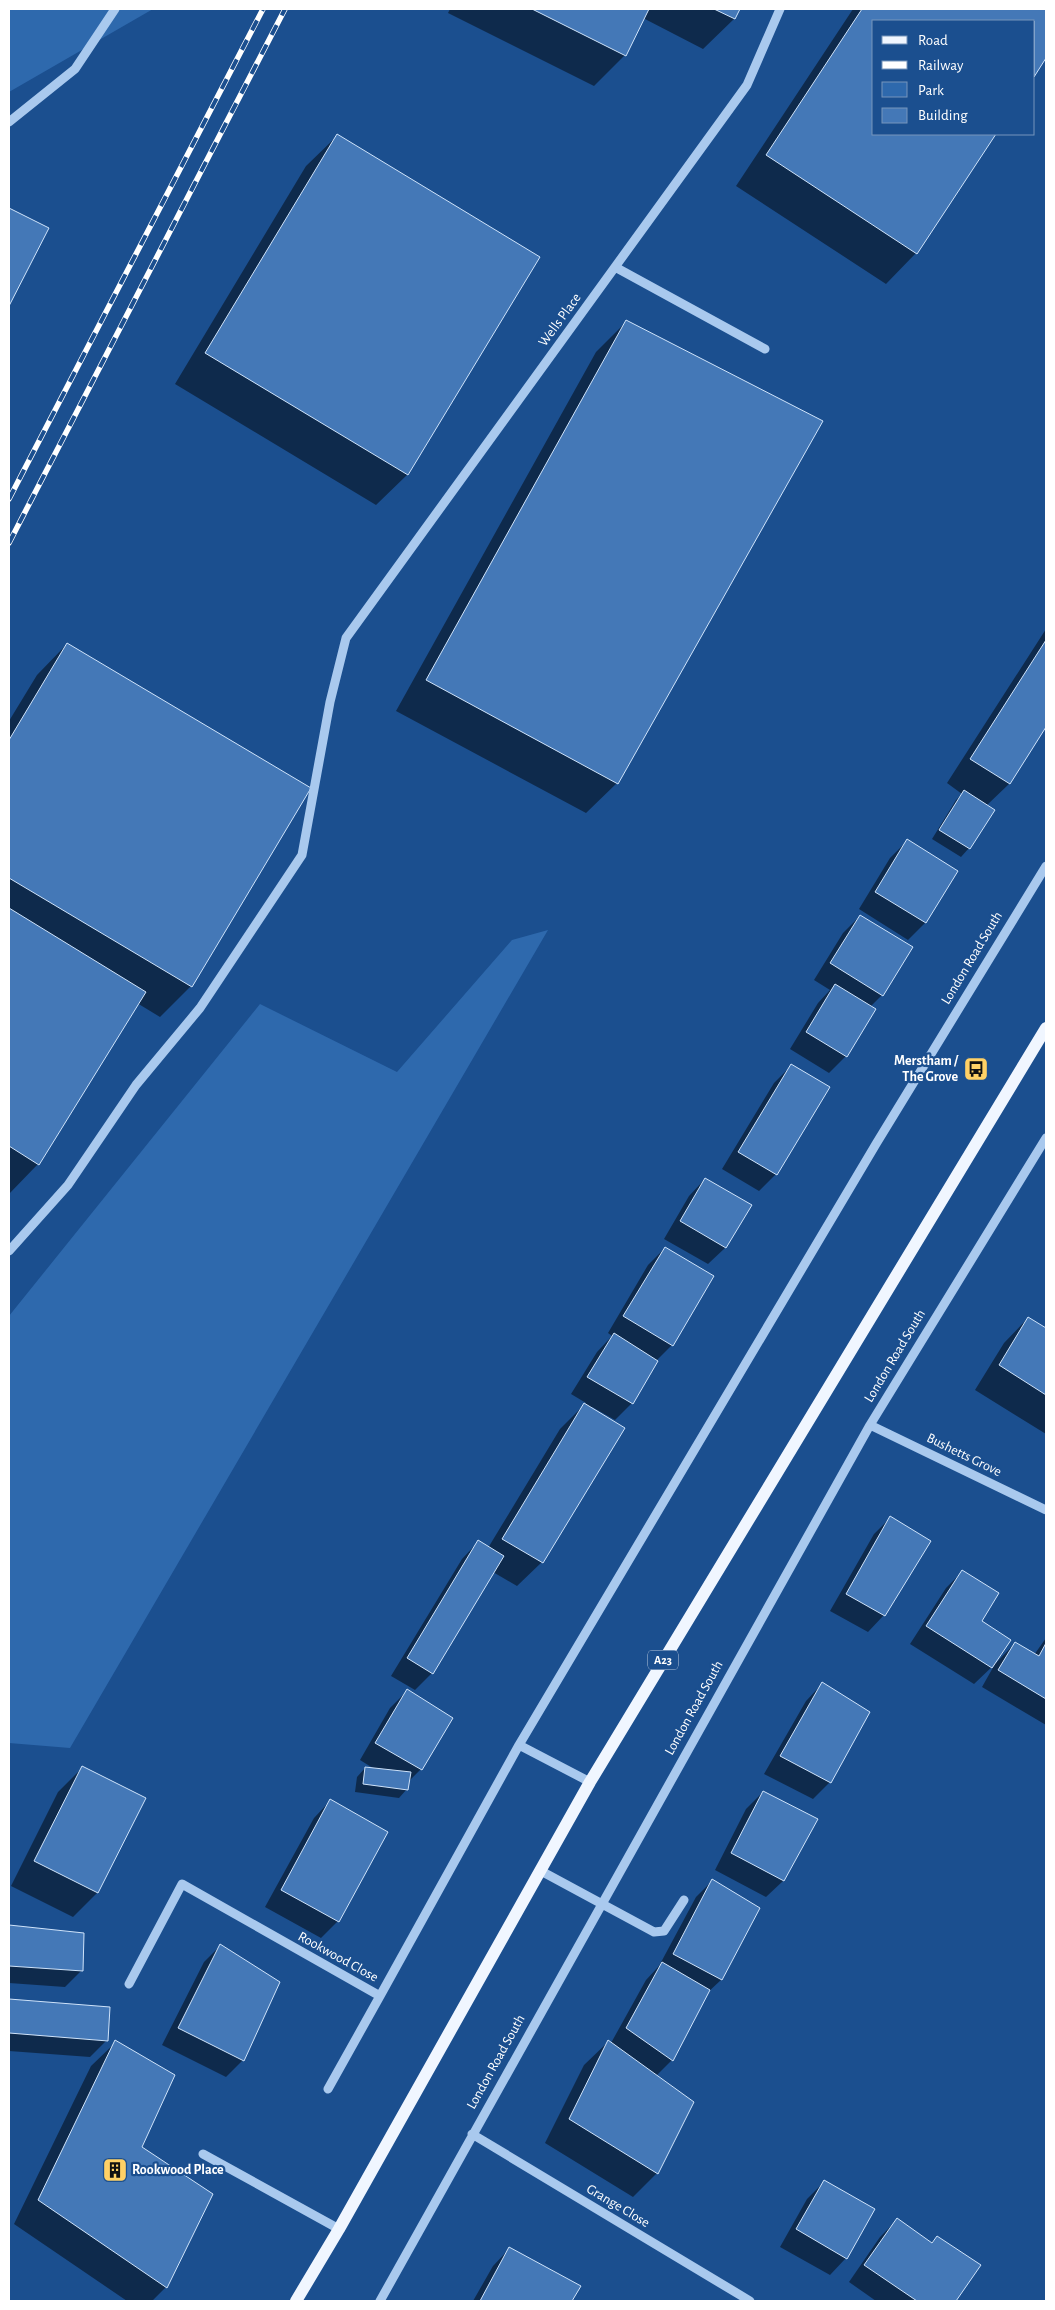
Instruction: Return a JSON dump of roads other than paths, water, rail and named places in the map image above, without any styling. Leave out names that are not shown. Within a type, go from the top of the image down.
[{"type":"main road","name":"A23","points":[[296,2301],[339,2229],[590,1782],[1046,1028]]},
{"type":"street","points":[[9,122],[75,69],[115,9]]},
{"type":"street","name":"Wells Place","points":[[9,1251],[68,1185],[136,1085],[200,1008],[302,855],[330,702],[346,638],[747,85],[780,9]]},
{"type":"street","points":[[615,267],[764,349]]},
{"type":"street","name":"London Road South","points":[[520,1746],[876,1144],[1046,866]]},
{"type":"street","name":"London Road South","points":[[380,2301],[870,1425],[1046,1138]]},
{"type":"street","name":"Bushetts Grove","points":[[870,1425],[1046,1510]]},
{"type":"street","points":[[520,1746],[590,1782]]},
{"type":"street","name":"Rookwood Close","points":[[129,1984],[182,1884],[380,1996],[520,1746]]},
{"type":"street","points":[[541,1871],[654,1932],[664,1931],[684,1900]]},
{"type":"street","points":[[328,2089],[380,1996]]},
{"type":"street","name":"Grange Close","points":[[472,2134],[750,2301]]},
{"type":"street","points":[[202,2154],[339,2229]]},
{"type":"railway","points":[[9,499],[263,9]]},
{"type":"railway","points":[[9,543],[285,9]]},
{"type":"place","name":"Merstham / The Grove","points":[[976,1069]]},
{"type":"place","name":"Rookwood Place","points":[[115,2170]]}]
